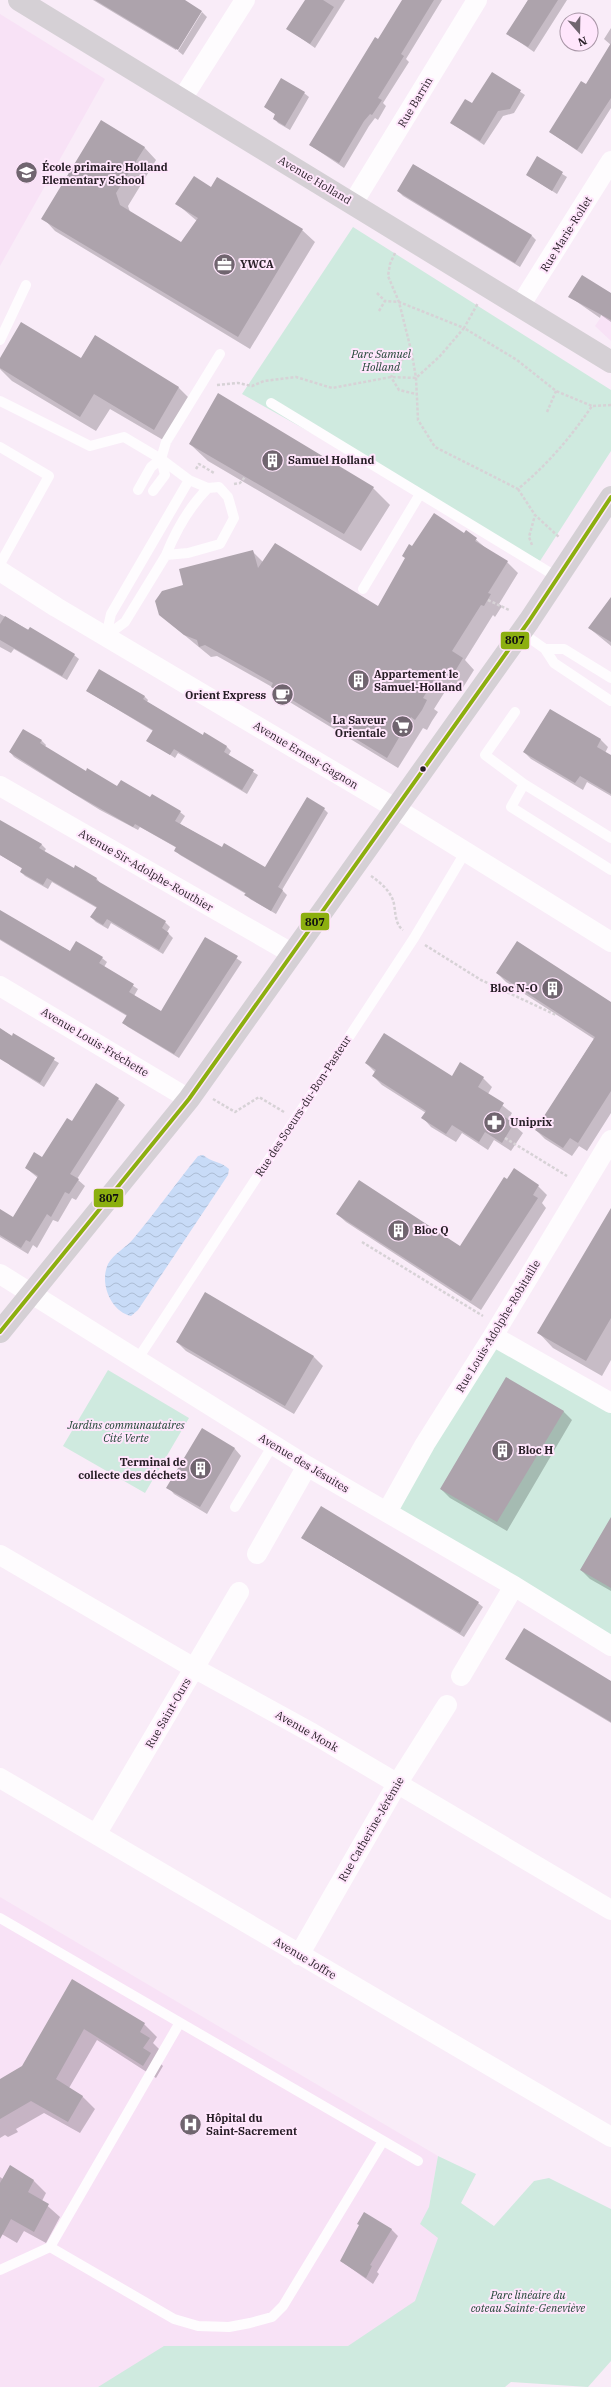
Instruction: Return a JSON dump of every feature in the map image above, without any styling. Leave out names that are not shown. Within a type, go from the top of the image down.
[{"type":"main road","name":"Avenue Holland","points":[[20,0],[611,362]]},
{"type":"main road","points":[[0,1332],[33,1294],[189,1099],[521,632],[548,572],[574,552],[611,498]]},
{"type":"street","points":[[182,99],[245,0]]},
{"type":"street","name":"Rue Barrin","points":[[353,204],[477,0]]},
{"type":"street","name":"Rue Marie-Rollet","points":[[520,306],[611,161]]},
{"type":"street","name":"Avenue Ernest-Gagnon","points":[[0,571],[466,851],[611,942]]},
{"type":"street","name":"Avenue Sir-Adolphe-Routhier","points":[[0,786],[293,954]]},
{"type":"street","name":"Avenue Louis-Fréchette","points":[[0,986],[189,1099]]},
{"type":"street","name":"Rue Louis-Adolphe-Robitaille","points":[[387,1512],[425,1444],[496,1331],[611,1140]]},
{"type":"street","name":"Avenue des Jésuites","points":[[0,1274],[307,1466],[514,1586],[611,1646]]},
{"type":"street","points":[[496,1331],[611,1403]]},
{"type":"street","points":[[258,1554],[307,1466]]},
{"type":"street","name":"Avenue Monk","points":[[0,1555],[194,1668],[312,1733],[611,1910]]},
{"type":"street","points":[[461,1676],[514,1586]]},
{"type":"street","name":"Rue Saint-Ours","points":[[97,1833],[239,1592]]},
{"type":"street","name":"Rue Catherine-Jérémie","points":[[298,1955],[397,1784],[447,1705]]},
{"type":"street","name":"Avenue Joffre","points":[[0,1778],[97,1833],[298,1955],[611,2137]]},
{"type":"lane","points":[[0,340],[26,285]]},
{"type":"lane","points":[[153,491],[165,475],[161,459],[166,442],[220,354]]},
{"type":"lane","points":[[0,400],[90,446],[124,437],[161,459],[189,480],[208,488],[219,487],[228,497],[234,518],[220,544],[188,554],[166,555]]},
{"type":"lane","points":[[271,403],[548,572]]},
{"type":"lane","points":[[0,447],[50,476],[0,564]]},
{"type":"lane","points":[[138,490],[150,467],[161,459]]},
{"type":"lane","points":[[189,480],[195,500]]},
{"type":"lane","points":[[106,636],[111,614],[189,480]]},
{"type":"lane","points":[[106,636],[125,622],[166,555],[175,534],[195,500],[208,488]]},
{"type":"lane","points":[[363,589],[420,494]]},
{"type":"lane","points":[[521,632],[545,649],[554,663],[611,701]]},
{"type":"lane","points":[[545,649],[564,648],[611,678]]},
{"type":"lane","points":[[515,712],[485,755],[524,784],[611,838]]},
{"type":"lane","points":[[524,784],[511,807],[611,870]]},
{"type":"lane","name":"Rue des Soeurs-du-Bon-Pasteur","points":[[137,1360],[414,938],[466,851]]},
{"type":"lane","points":[[235,1507],[273,1445]]},
{"type":"lane","points":[[0,1918],[179,2024],[418,2161]]},
{"type":"lane","points":[[0,2270],[50,2247],[179,2024]]},
{"type":"lane","points":[[50,2247],[174,2319],[198,2326],[229,2327],[250,2324],[272,2316],[283,2306],[383,2141]]},
{"type":"path","points":[[403,234],[390,264],[388,276],[399,302],[412,354],[416,378],[418,420],[436,447],[518,489],[535,515],[574,552]]},
{"type":"path","points":[[204,381],[220,386],[238,384],[252,386],[264,381],[296,377],[332,388],[391,377],[416,378],[440,356],[464,328],[487,286]]},
{"type":"path","points":[[377,293],[385,301],[399,302],[464,328],[516,360],[556,391],[592,406],[611,405]]},
{"type":"path","points":[[379,311],[385,301]]},
{"type":"path","points":[[391,377],[400,361],[412,354]]},
{"type":"path","points":[[391,377],[399,390],[416,394]]},
{"type":"path","points":[[547,412],[556,391]]},
{"type":"path","points":[[518,489],[540,470],[579,425],[592,406]]},
{"type":"path","points":[[535,515],[529,537],[548,572]]},
{"type":"path","points":[[488,600],[509,610]]},
{"type":"path","points":[[356,866],[386,889],[393,900],[400,928],[481,980],[556,1015]]},
{"type":"path","points":[[212,1098],[235,1112],[259,1097],[296,1119]]},
{"type":"path","points":[[505,1138],[557,1170]]},
{"type":"path","points":[[362,1242],[496,1331]]},
{"type":"shaded area","name":"École primaire Holland Elementary School","points":[[0,14],[105,79],[0,266]]},
{"type":"shaded area","points":[[611,302],[611,341],[595,326]]},
{"type":"shaded area","name":"Hôpital du Saint-Sacrement","points":[[0,1897],[438,2156],[429,2207],[451,2227],[400,2345],[123,2387],[0,2387]]},
{"type":"green space","name":"Parc Samuel Holland","points":[[353,227],[611,390],[611,451],[540,561],[242,394]]},
{"type":"green space","points":[[493,1336],[611,1405],[611,1646],[387,1512]]},
{"type":"green space","name":"Jardins communautaires Cité Verte","points":[[108,1370],[189,1418],[145,1493],[63,1446]]},
{"type":"green space","name":"Parc linéaire du coteau Sainte-Geneviève","points":[[438,2156],[476,2174],[461,2203],[494,2226],[534,2181],[549,2178],[611,2209],[611,2361],[588,2387],[511,2382],[505,2387],[98,2387],[164,2346],[348,2346],[415,2301],[438,2238],[420,2224],[429,2207]]},
{"type":"water","points":[[203,1155],[229,1169],[228,1175],[138,1310],[131,1316],[124,1313],[113,1303],[106,1288],[106,1272],[110,1260],[134,1238],[198,1156]]},
{"type":"building","points":[[95,0],[185,0],[202,11],[178,50]]},
{"type":"building","points":[[305,0],[323,0],[334,7],[310,44],[286,29]]},
{"type":"building","points":[[402,0],[434,0],[401,54],[404,56],[378,98],[382,100],[372,115],[370,114],[364,121],[339,163],[309,145],[375,37],[378,39]]},
{"type":"building","points":[[528,0],[558,0],[528,47],[506,34]]},
{"type":"building","points":[[611,43],[611,98],[577,150],[549,132],[581,81],[586,84]]},
{"type":"building","points":[[492,72],[521,90],[510,109],[498,111],[480,141],[450,123],[465,99],[472,103]]},
{"type":"building","points":[[281,78],[305,92],[285,126],[273,119],[275,114],[264,107]]},
{"type":"building","points":[[101,120],[145,147],[116,193],[120,205],[181,242],[198,218],[175,204],[194,176],[211,187],[217,177],[303,229],[238,337],[41,219]]},
{"type":"building","points":[[537,156],[563,172],[552,191],[526,175]]},
{"type":"building","points":[[413,164],[532,235],[515,263],[397,191]]},
{"type":"building","points":[[582,275],[611,293],[611,320],[568,297]]},
{"type":"building","points":[[21,322],[81,358],[95,335],[179,387],[154,430],[94,394],[80,417],[0,368],[0,358]]},
{"type":"building","name":"Samuel Holland","points":[[218,393],[374,487],[344,534],[189,444]]},
{"type":"building","points":[[434,513],[464,533],[466,530],[477,538],[475,541],[508,561],[488,593],[491,594],[484,606],[481,605],[452,651],[463,658],[451,678],[439,671],[423,698],[427,700],[422,710],[415,720],[411,717],[387,758],[271,687],[273,683],[205,645],[199,647],[197,640],[184,635],[159,615],[155,601],[162,591],[183,585],[179,569],[253,550],[258,568],[275,543],[378,606],[405,558],[402,556],[409,544],[412,546]]},
{"type":"building","points":[[611,597],[611,642],[588,628]]},
{"type":"building","points":[[5,616],[28,630],[30,627],[75,654],[62,676],[0,640],[0,624]]},
{"type":"building","points":[[99,669],[145,696],[143,699],[203,735],[204,732],[227,746],[224,752],[254,770],[242,790],[174,749],[170,755],[146,741],[153,730],[86,691]]},
{"type":"building","points":[[550,709],[601,739],[597,747],[611,755],[611,794],[580,776],[575,783],[523,752]]},
{"type":"building","points":[[23,729],[42,740],[40,743],[86,771],[87,768],[117,786],[121,780],[150,797],[152,794],[181,811],[175,821],[222,847],[224,843],[265,867],[307,797],[325,808],[278,887],[283,890],[271,911],[244,895],[246,893],[174,851],[176,847],[135,824],[133,827],[73,793],[9,752]]},
{"type":"building","points":[[0,820],[42,844],[39,848],[74,868],[75,865],[97,878],[96,880],[166,921],[162,928],[169,933],[159,950],[107,919],[103,925],[90,917],[97,907],[47,878],[43,885],[20,872],[22,868],[0,855]]},
{"type":"building","points":[[0,910],[70,951],[76,941],[103,957],[99,963],[134,984],[129,992],[161,1011],[205,937],[238,956],[174,1054],[122,1023],[127,1015],[0,939]]},
{"type":"building","points":[[517,941],[611,1002],[611,1091],[578,1143],[570,1138],[563,1148],[535,1130],[595,1037],[496,973]]},
{"type":"building","points":[[0,1028],[12,1036],[13,1033],[55,1058],[40,1083],[0,1059]]},
{"type":"building","points":[[384,1033],[452,1076],[460,1062],[484,1077],[478,1087],[504,1103],[498,1113],[514,1123],[502,1143],[485,1132],[479,1142],[452,1125],[446,1134],[421,1118],[426,1111],[372,1076],[376,1070],[365,1063]]},
{"type":"building","points":[[96,1083],[119,1098],[70,1174],[79,1179],[69,1194],[65,1192],[51,1217],[47,1214],[30,1242],[26,1240],[21,1248],[0,1235],[0,1209],[13,1217],[38,1176],[25,1168],[34,1152],[42,1157],[67,1118],[72,1121]]},
{"type":"building","name":"Bloc Q","points":[[514,1168],[539,1185],[533,1195],[538,1198],[471,1301],[336,1214],[359,1180],[460,1246],[504,1177],[507,1179]]},
{"type":"building","points":[[611,1208],[611,1318],[586,1361],[537,1333]]},
{"type":"building","points":[[205,1292],[314,1356],[285,1406],[176,1342]]},
{"type":"building","name":"Bloc H","points":[[506,1377],[564,1411],[497,1522],[440,1489]]},
{"type":"building","name":"Terminal de collecte des déchets","points":[[202,1428],[235,1448],[200,1507],[166,1488]]},
{"type":"building","points":[[321,1506],[479,1602],[460,1633],[301,1538]]},
{"type":"building","points":[[611,1517],[611,1588],[580,1570]]},
{"type":"building","points":[[524,1628],[611,1681],[611,1722],[505,1659]]},
{"type":"building","points":[[72,1979],[145,2023],[140,2032],[150,2038],[143,2048],[151,2053],[143,2066],[84,2029],[56,2079],[83,2096],[68,2122],[31,2101],[0,2119],[0,2079],[22,2066]]},
{"type":"building","points":[[10,2165],[34,2180],[28,2192],[49,2204],[34,2232],[11,2219],[0,2239],[0,2183]]},
{"type":"building","points":[[364,2212],[392,2229],[370,2265],[372,2266],[366,2278],[340,2261],[359,2225],[357,2224]]},
{"type":"transit line","name":"807","points":[[0,1332],[189,1099],[529,621],[611,497]]},
{"type":"place","name":"École primaire Holland Elementary School","points":[[26,173]]},
{"type":"place","name":"YWCA","points":[[225,264]]},
{"type":"place","name":"Samuel Holland","points":[[273,460]]},
{"type":"place","name":"Appartement le Samuel-Holland","points":[[358,680]]},
{"type":"place","name":"Orient Express","points":[[282,695]]},
{"type":"place","name":"La Saveur Orientale","points":[[402,726]]},
{"type":"place","name":"Bloc N-O","points":[[553,988]]},
{"type":"place","name":"Uniprix","points":[[495,1122]]},
{"type":"place","name":"Bloc Q","points":[[398,1230]]},
{"type":"place","name":"Bloc H","points":[[502,1450]]},
{"type":"place","name":"Terminal de collecte des déchets","points":[[201,1468]]},
{"type":"place","name":"Hôpital du Saint-Sacrement","points":[[191,2124]]}]
